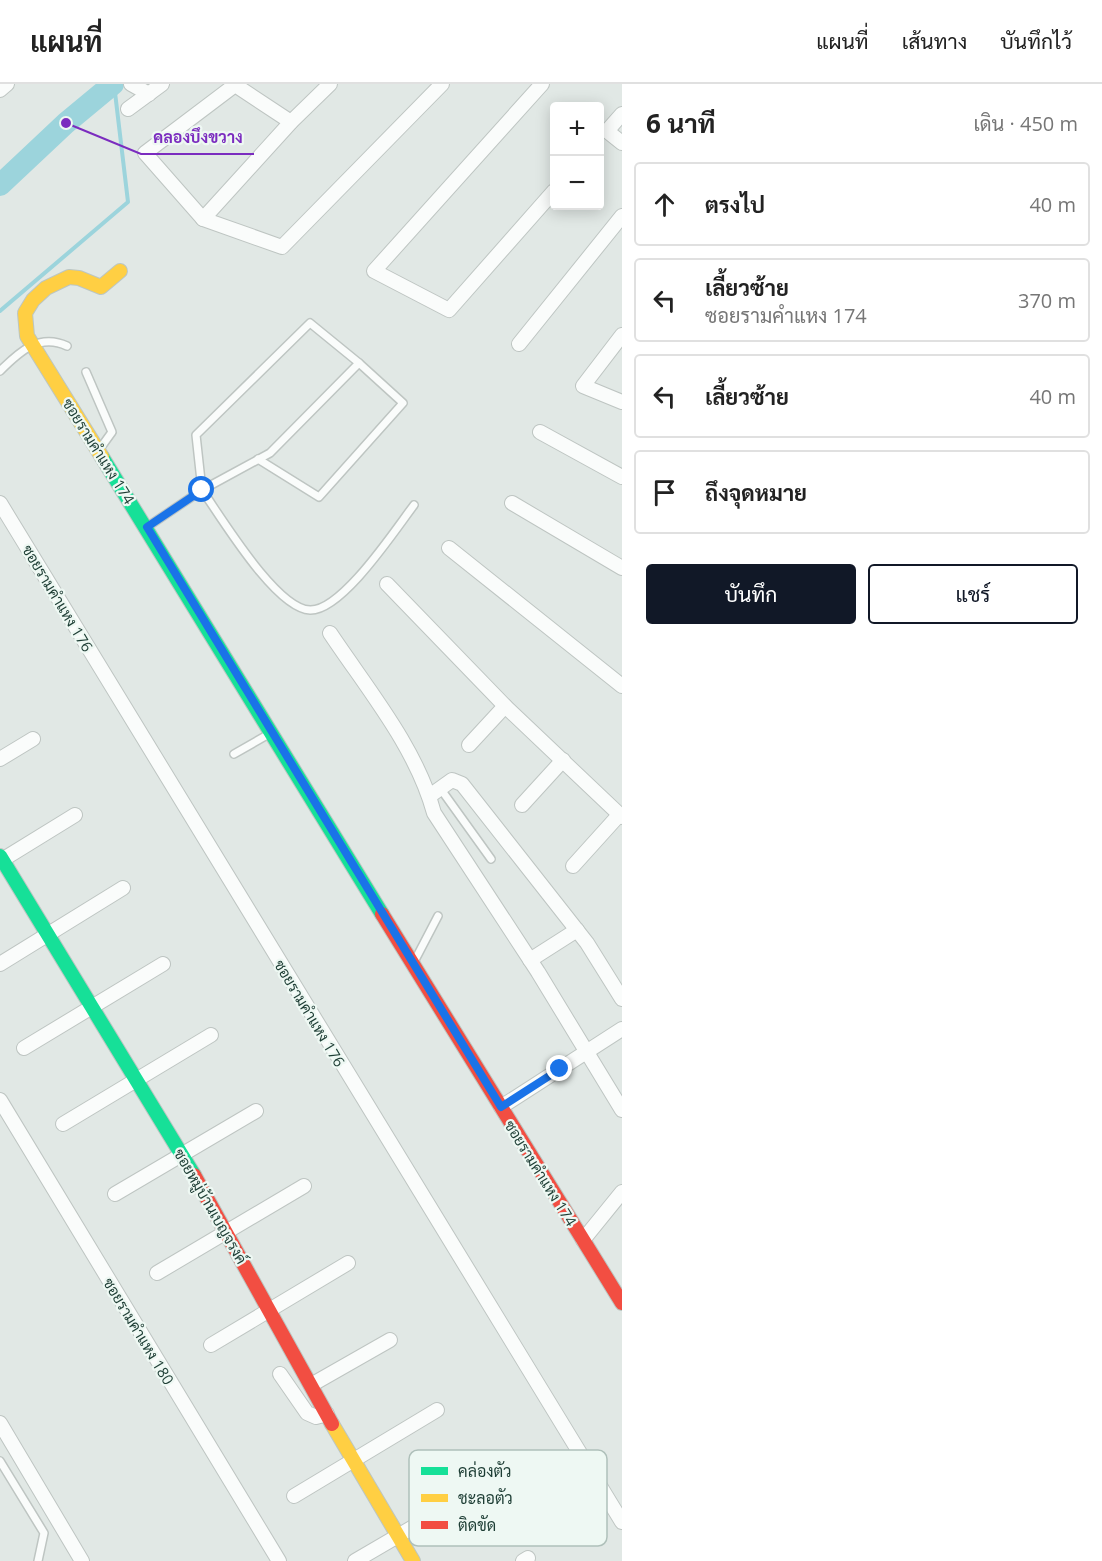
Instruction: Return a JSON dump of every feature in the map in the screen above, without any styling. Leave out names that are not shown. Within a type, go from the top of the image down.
[{"type":"street","points":[[0,90],[7,84]]},
{"type":"street","points":[[131,84],[148,94]]},
{"type":"street","points":[[128,109],[162,84]]},
{"type":"street","points":[[203,219],[291,122],[330,84]]},
{"type":"street","points":[[291,122],[235,85],[146,153],[203,219],[282,246],[442,84]]},
{"type":"street","points":[[542,84],[374,271],[449,310],[550,197]]},
{"type":"street","points":[[604,135],[622,114]]},
{"type":"street","points":[[604,136],[622,143]]},
{"type":"street","points":[[519,344],[622,216]]},
{"type":"street","points":[[30,341],[23,320],[26,310],[40,292],[58,280],[78,277],[95,287],[101,286],[120,271]]},
{"type":"street","points":[[622,335],[583,386],[622,402]]},
{"type":"street","name":"ซอยรามคำแหง 174","points":[[30,341],[147,527],[412,965],[622,1303]]},
{"type":"street","points":[[540,432],[622,477]]},
{"type":"street","name":"ซอยรามคำแหง 176","points":[[0,503],[578,1450]]},
{"type":"street","points":[[512,503],[622,568]]},
{"type":"street","points":[[449,548],[622,686]]},
{"type":"street","points":[[387,584],[505,706],[621,816],[573,866]]},
{"type":"street","points":[[330,633],[435,791],[434,813],[530,960],[622,1110]]},
{"type":"street","points":[[469,745],[505,706]]},
{"type":"street","points":[[0,759],[33,739]]},
{"type":"street","points":[[522,805],[563,760]]},
{"type":"street","points":[[435,791],[452,780],[462,784],[577,930],[622,999]]},
{"type":"street","points":[[1,859],[75,815]]},
{"type":"street","name":"ซอยหมู่บ้านเบญจรงค์","points":[[1,859],[182,1154],[353,1462],[413,1561]]},
{"type":"street","points":[[0,964],[123,888]]},
{"type":"street","points":[[530,960],[577,930]]},
{"type":"street","points":[[24,1048],[163,964]]},
{"type":"street","points":[[501,1107],[622,1029]]},
{"type":"street","points":[[63,1124],[211,1035]]},
{"type":"street","name":"ซอยรามคำแหง 180","points":[[0,1100],[279,1561]]},
{"type":"street","points":[[115,1194],[256,1111]]},
{"type":"street","points":[[157,1273],[304,1186]]},
{"type":"street","points":[[583,1240],[622,1192]]},
{"type":"street","points":[[211,1345],[348,1263]]},
{"type":"street","points":[[311,1385],[390,1340]]},
{"type":"street","points":[[280,1374],[307,1413],[316,1417],[327,1414]]},
{"type":"street","points":[[294,1496],[437,1410]]},
{"type":"street","points":[[0,1423],[82,1561]]},
{"type":"street","name":"ซอยรามคำแหง 176","points":[[607,1497],[622,1522]]},
{"type":"street","points":[[355,1561],[409,1529]]},
{"type":"lane","points":[[258,459],[319,497],[404,403],[310,323],[196,435],[202,490],[263,577],[285,597],[302,608],[311,610],[325,605],[361,575],[414,505]]},
{"type":"lane","points":[[0,371],[30,341],[49,340],[67,345]]},
{"type":"lane","points":[[147,527],[202,490],[270,453],[359,363]]},
{"type":"lane","points":[[86,372],[112,432],[99,450]]},
{"type":"lane","points":[[234,754],[271,733]]},
{"type":"lane","points":[[435,791],[491,859]]},
{"type":"lane","points":[[412,965],[425,946],[438,916]]},
{"type":"lane","points":[[0,1461],[44,1533],[38,1561]]},
{"type":"waterway","points":[[0,185],[66,123],[113,84]]},
{"type":"waterway","points":[[0,311],[128,202],[114,84]]},
{"type":"traffic: fast","points":[[102,457],[382,914]]},
{"type":"traffic: fast","points":[[0,856],[194,1175]]},
{"type":"traffic: slow","points":[[102,457],[27,336],[25,313],[33,300],[46,288],[69,277],[79,278],[101,287],[120,271]]},
{"type":"traffic: slow","points":[[332,1424],[413,1561]]},
{"type":"traffic: jam","points":[[382,914],[622,1303]]},
{"type":"traffic: jam","points":[[194,1175],[332,1424]]},
{"type":"place","name":"คลองบึงขวาง","points":[[66,123]]},
{"type":"route","points":[[202,490],[147,527],[391,930],[501,1107],[560,1069]]}]
